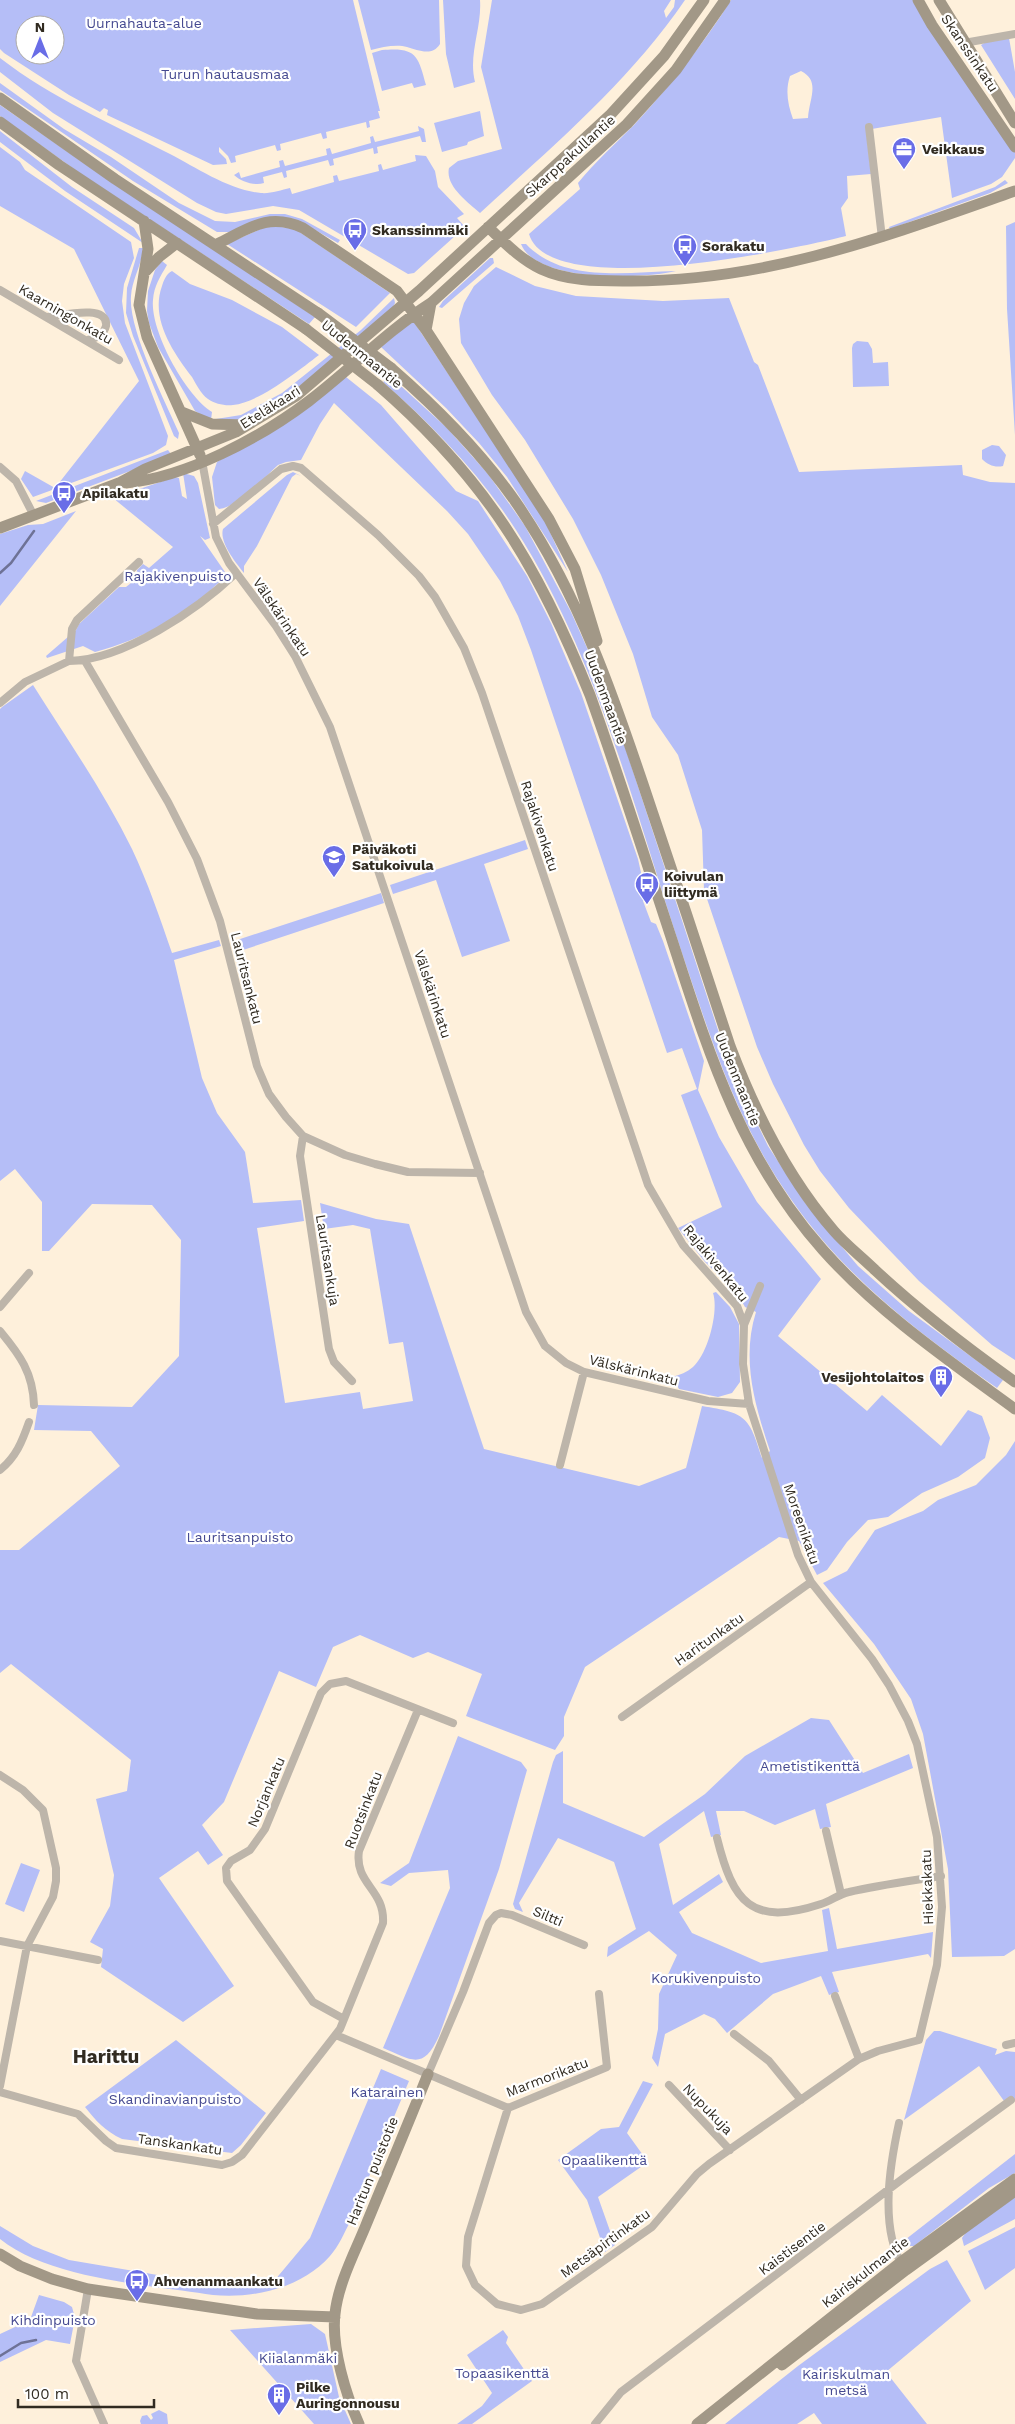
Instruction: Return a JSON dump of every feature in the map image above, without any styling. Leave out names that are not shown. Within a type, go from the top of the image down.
[{"type":"main road","name":"Skarppakullantie","points":[[406,302],[597,128],[641,84],[679,36],[704,0]]},
{"type":"main road","name":"Skarppakullantie","points":[[414,314],[431,302],[502,240],[601,149],[657,93],[695,44],[725,0]]},
{"type":"main road","name":"Skanssinkatu","points":[[918,0],[932,26],[1015,147]]},
{"type":"main road","name":"Skanssinkatu","points":[[939,0],[1015,123]]},
{"type":"main road","name":"Uudenmaantie","points":[[0,98],[107,173],[218,244],[318,313],[391,368],[443,416],[492,471],[515,502],[573,600],[610,690],[730,1046],[744,1083],[775,1147],[799,1184],[835,1232],[920,1312],[1012,1380]]},
{"type":"main road","name":"Uudenmaantie","points":[[0,122],[306,329],[378,385],[428,430],[469,476],[517,543],[544,589],[567,638],[590,695],[711,1059],[742,1131],[764,1170],[796,1217],[841,1270],[902,1325],[1015,1408]]},
{"type":"main road","points":[[488,227],[524,259],[542,269],[562,276],[605,281],[648,281],[742,272],[801,261],[882,238],[1015,191]]},
{"type":"main road","points":[[218,244],[260,223],[278,220],[289,222],[303,228],[390,286],[406,302],[524,478],[549,519],[575,569],[587,605],[610,690]]},
{"type":"main road","points":[[144,221],[148,249],[146,271],[139,295],[140,319],[199,448],[202,461]]},
{"type":"main road","points":[[146,271],[159,257],[178,243]]},
{"type":"main road","name":"Eteläkaari","points":[[0,528],[119,483],[145,469],[199,448],[250,425],[312,384],[406,302]]},
{"type":"main road","points":[[426,330],[431,302]]},
{"type":"main road","name":"Eteläkaari","points":[[119,483],[149,480],[202,461],[244,442],[308,401],[414,314]]},
{"type":"main road","points":[[182,412],[212,424],[250,425]]},
{"type":"main road","name":"Haritun puistotie","points":[[359,2424],[346,2395],[339,2360],[335,2317],[356,2251],[428,2074]]},
{"type":"main road","name":"Kairiskulmantie","points":[[697,2424],[737,2394],[797,2355],[903,2266],[1015,2179]]},
{"type":"main road","name":"Kairiskulmantie","points":[[903,2266],[1015,2191]]},
{"type":"main road","points":[[0,2254],[20,2266],[88,2289],[257,2314],[335,2317]]},
{"type":"street","points":[[964,43],[1015,34]]},
{"type":"street","points":[[869,127],[882,238]]},
{"type":"street","name":"Kaarningonkatu","points":[[0,290],[88,340],[118,360]]},
{"type":"street","points":[[47,317],[94,312],[101,314],[105,319],[103,333],[88,340]]},
{"type":"street","name":"Välskärinkatu","points":[[202,461],[216,537],[236,573],[276,626],[295,656],[330,727],[531,1324],[545,1346],[584,1372],[708,1401],[749,1404]]},
{"type":"street","points":[[0,467],[16,481],[34,514]]},
{"type":"street","name":"Rajakivenkatu","points":[[213,524],[281,469],[297,467],[310,475],[398,554],[435,597],[464,648],[482,693],[648,1185],[683,1245],[698,1264],[734,1300],[744,1324]]},
{"type":"street","points":[[69,661],[72,628],[77,620],[138,562]]},
{"type":"street","points":[[0,703],[25,682],[69,661],[85,661],[127,645],[167,626],[201,604],[236,573]]},
{"type":"street","name":"Lauritsankatu","points":[[85,661],[168,802],[196,859],[220,921],[257,1066],[269,1094],[303,1136],[345,1155],[408,1172],[480,1172]]},
{"type":"street","name":"Lauritsankuja","points":[[303,1136],[300,1156],[329,1349],[334,1362],[352,1382]]},
{"type":"street","points":[[0,1306],[29,1273]]},
{"type":"street","points":[[744,1324],[760,1286]]},
{"type":"street","name":"Moreenikatu","points":[[744,1324],[743,1364],[749,1404],[796,1549],[811,1582],[881,1672],[903,1710],[913,1733]]},
{"type":"street","points":[[0,1331],[21,1356],[33,1387],[34,1405]]},
{"type":"street","points":[[560,1465],[584,1372]]},
{"type":"street","points":[[0,1470],[11,1460],[22,1444],[29,1422]]},
{"type":"street","name":"Haritunkatu","points":[[622,1717],[811,1582]]},
{"type":"street","name":"Norjankatu","points":[[344,2019],[313,2002],[227,1881],[226,1868],[231,1861],[250,1850],[266,1829],[321,1693],[330,1684],[346,1681],[454,1723]]},
{"type":"street","name":"Ruotsinkatu","points":[[338,2032],[383,1923],[384,1911],[381,1901],[362,1876],[357,1863],[359,1851],[418,1710]]},
{"type":"street","name":"Hiekkakatu","points":[[913,1733],[935,1825],[942,1907],[940,1949],[919,2040]]},
{"type":"street","points":[[0,1775],[23,1790],[43,1810],[56,1868],[53,1898],[27,1946],[0,2086]]},
{"type":"street","points":[[826,1831],[841,1894]]},
{"type":"street","points":[[716,1838],[731,1884],[740,1898],[755,1907],[771,1912],[787,1912],[820,1904],[841,1894],[940,1876]]},
{"type":"street","name":"Siltti","points":[[501,1914],[512,1915],[584,1944]]},
{"type":"street","name":"Haritun puistotie","points":[[428,2074],[463,1992],[486,1928],[491,1919],[501,1914]]},
{"type":"street","points":[[0,1941],[98,1960]]},
{"type":"street","name":"Marmorikatu","points":[[428,2074],[508,2108],[607,2066],[599,1994]]},
{"type":"street","points":[[835,1996],[859,2059]]},
{"type":"street","points":[[338,2032],[428,2074]]},
{"type":"street","name":"Tanskankatu","points":[[0,2092],[78,2114],[116,2148],[222,2164],[232,2162],[242,2155],[338,2032]]},
{"type":"street","points":[[734,2034],[770,2061],[801,2100]]},
{"type":"street","name":"Metsäpirtinkatu","points":[[508,2108],[471,2226],[465,2259],[468,2273],[480,2290],[497,2304],[513,2309],[528,2309],[542,2304],[652,2227],[698,2174],[859,2059],[878,2051],[919,2040]]},
{"type":"street","points":[[1006,2045],[1015,2043]]},
{"type":"street","name":"Nupukuja","points":[[668,2085],[730,2150]]},
{"type":"street","name":"Kaistisentie","points":[[595,2424],[621,2392],[1011,2100]]},
{"type":"street","points":[[899,2123],[888,2192],[893,2238],[903,2266]]},
{"type":"street","points":[[88,2289],[76,2361],[104,2424]]},
{"type":"green space","name":"Turun hautausmaa","points":[[0,0],[353,0],[380,111],[378,111],[380,118],[369,121],[370,127],[367,128],[366,122],[326,132],[327,138],[323,139],[321,133],[280,144],[281,150],[277,151],[275,145],[235,156],[236,162],[231,163],[228,156],[219,147],[219,152],[226,159],[227,164],[213,165],[107,115],[108,110],[104,108],[100,112],[69,95],[23,65],[65,65],[65,15],[15,15],[15,60],[0,49]]},
{"type":"green space","points":[[358,0],[439,0],[440,44],[437,48],[429,51],[399,46],[371,50]]},
{"type":"green space","points":[[443,0],[480,0],[473,61],[475,82],[454,88],[446,54]]},
{"type":"green space","points":[[492,0],[671,0],[664,11],[666,18],[674,7],[675,0],[685,0],[663,30],[615,86],[562,138],[480,213],[458,193],[450,181],[449,168],[458,161],[502,149],[481,67]]},
{"type":"green space","points":[[731,0],[915,0],[1015,151],[1015,158],[1002,177],[991,184],[952,198],[941,117],[866,130],[871,174],[847,176],[848,198],[841,208],[846,236],[777,251],[676,265],[624,268],[580,265],[546,254],[529,234],[580,189],[578,183],[598,160],[634,125],[686,65]],"holes":[[[801,71],[807,75],[812,85],[808,118],[793,119],[788,98],[790,76]]]},
{"type":"green space","points":[[1009,38],[1015,72],[1015,99],[981,45],[986,42]]},
{"type":"green space","points":[[382,50],[402,50],[414,55],[421,66],[426,85],[414,88],[412,83],[382,91],[372,53]]},
{"type":"green space","points":[[0,58],[40,86],[83,110],[214,178],[249,191],[268,193],[290,188],[292,194],[334,182],[333,176],[337,175],[339,181],[379,171],[378,165],[381,164],[383,170],[416,161],[415,155],[426,156],[435,171],[438,187],[464,214],[457,218],[465,227],[414,273],[408,274],[299,210],[273,206],[226,214],[216,212],[197,203],[53,113],[0,72]]},
{"type":"green space","points":[[0,83],[64,129],[111,157],[179,203],[215,221],[235,222],[270,214],[285,214],[302,219],[340,240],[338,243],[301,222],[230,232],[217,232],[133,181],[0,90]]},
{"type":"green space","points":[[0,105],[315,317],[309,324],[81,174],[0,116]]},
{"type":"green space","points":[[480,111],[484,136],[468,142],[467,145],[442,152],[434,123]]},
{"type":"green space","points":[[418,126],[424,129],[426,142],[422,142],[420,136],[377,147],[378,153],[374,154],[373,148],[333,159],[334,165],[330,166],[328,160],[286,171],[287,177],[284,178],[282,172],[263,177],[264,183],[260,184],[252,184],[234,175],[239,172],[241,178],[280,167],[279,161],[283,160],[285,166],[327,155],[326,149],[330,148],[332,154],[371,143],[370,137],[373,136],[375,142],[419,131]]},
{"type":"green space","points":[[0,131],[72,187],[134,228],[143,243],[65,191],[0,142]]},
{"type":"green space","points":[[0,147],[20,162],[25,170],[131,242],[134,258],[124,284],[122,301],[125,323],[168,436],[166,445],[153,453],[33,497],[21,479],[25,471],[55,488],[139,381],[74,249],[0,206]]},
{"type":"green space","points":[[1005,180],[1008,183],[990,193],[890,229],[889,227],[995,187]]},
{"type":"green space","points":[[1015,222],[1015,435],[1007,309],[1006,226]]},
{"type":"green space","points":[[275,226],[295,229],[390,293],[356,327],[227,244],[263,228]]},
{"type":"green space","points":[[521,244],[526,244],[541,256],[558,265],[577,270],[616,273],[676,271],[640,276],[592,275],[568,272],[547,266],[531,257]]},
{"type":"green space","points":[[139,248],[143,248],[131,296],[135,327],[149,365],[179,433],[178,439],[174,436],[133,336],[126,313],[127,288]]},
{"type":"green space","points":[[490,258],[493,258],[494,263],[442,308],[439,307],[443,301]]},
{"type":"green space","points":[[162,261],[167,265],[156,286],[153,300],[157,328],[163,345],[181,378],[191,392],[212,412],[211,420],[195,411],[158,347],[149,323],[147,311],[148,291],[155,270]]},
{"type":"green space","points":[[496,267],[535,286],[576,296],[663,301],[729,298],[754,362],[758,365],[799,472],[962,465],[963,475],[990,482],[1015,483],[1015,1360],[992,1345],[919,1281],[849,1208],[820,1171],[804,1145],[773,1084],[757,1047],[704,890],[702,830],[678,755],[652,717],[633,654],[601,575],[573,519],[525,440],[492,395],[461,343],[459,319],[464,303],[474,286]]},
{"type":"green space","points":[[172,271],[190,284],[232,300],[282,327],[319,355],[278,385],[244,403],[230,405],[211,401],[201,392],[178,357],[161,323],[159,298],[164,279]]},
{"type":"green space","points":[[394,298],[395,303],[393,307],[304,383],[242,420],[216,419],[241,415],[282,393],[361,330]]},
{"type":"green space","points":[[411,322],[414,322],[544,519],[568,572],[507,477],[479,443],[446,408],[381,347]]},
{"type":"green space","points":[[857,341],[868,342],[872,349],[873,363],[888,362],[889,386],[853,387],[852,348],[853,344]]},
{"type":"green space","name":"Lauritsanpuisto","points":[[346,377],[381,405],[456,491],[478,501],[527,576],[551,623],[581,693],[638,859],[647,900],[643,901],[651,922],[656,924],[663,941],[704,1061],[698,1090],[719,1137],[757,1202],[821,1279],[778,1336],[867,1411],[882,1395],[941,1446],[968,1410],[982,1416],[990,1438],[985,1458],[958,1477],[922,1493],[888,1517],[868,1520],[847,1542],[827,1570],[817,1575],[799,1541],[779,1537],[585,1667],[564,1717],[564,1736],[555,1750],[466,1716],[482,1674],[428,1652],[413,1658],[360,1635],[333,1647],[316,1687],[279,1671],[224,1802],[202,1825],[223,1855],[208,1865],[198,1851],[159,1878],[234,1986],[183,2022],[101,1967],[103,1949],[90,1942],[110,1906],[114,1875],[96,1799],[127,1791],[131,1760],[11,1664],[0,1673],[0,1550],[19,1550],[120,1466],[91,1431],[34,1430],[38,1405],[132,1407],[179,1356],[181,1240],[152,1205],[92,1204],[49,1251],[42,1251],[42,1202],[15,1169],[0,1181],[0,709],[2,707],[33,685],[110,807],[132,849],[172,953],[219,940],[221,946],[174,960],[202,1078],[217,1113],[245,1152],[253,1203],[301,1200],[304,1221],[257,1228],[285,1403],[360,1392],[363,1409],[413,1401],[403,1342],[389,1344],[370,1229],[353,1225],[324,1229],[320,1203],[376,1219],[409,1224],[484,1449],[639,1486],[686,1468],[702,1406],[737,1414],[749,1425],[762,1458],[770,1451],[759,1417],[750,1365],[752,1330],[756,1312],[745,1307],[737,1293],[705,1262],[678,1228],[722,1207],[681,1095],[697,1089],[682,1048],[667,1053],[531,650],[518,616],[500,581],[468,534],[447,511],[334,403],[320,424],[301,460],[278,465],[234,503],[219,509],[215,505],[212,477],[217,462]]},
{"type":"green space","points":[[391,377],[447,428],[488,474],[525,526],[571,612],[600,677],[627,753],[720,1036],[744,1097],[768,1146],[806,1204],[858,1266],[909,1311],[1003,1380],[997,1388],[936,1344],[879,1298],[828,1246],[804,1217],[765,1159],[736,1102],[713,1043],[612,736],[570,629],[544,579],[502,509],[438,433],[383,382]]},
{"type":"green space","points":[[992,445],[999,446],[1006,455],[1003,466],[992,466],[982,459],[982,450]]},
{"type":"green space","points":[[168,450],[171,454],[159,460],[46,503],[36,501]]},
{"type":"green space","points":[[293,472],[301,476],[296,474],[292,477],[257,546],[244,566],[244,573],[223,540],[223,529]]},
{"type":"green space","name":"Rajakivenpuisto","points":[[183,473],[194,476],[198,483],[210,538],[205,540],[200,536],[225,572],[225,576],[182,613],[148,632],[113,647],[95,652],[83,646],[47,658],[46,656],[76,630],[79,624],[119,587],[126,587],[136,579],[137,570],[143,564],[149,568],[173,547],[113,498],[175,477],[179,478],[182,496],[187,499]]},
{"type":"green space","points":[[76,511],[0,606],[0,534],[28,525],[43,524]]},
{"type":"green space","points":[[525,840],[528,849],[484,864],[510,941],[462,957],[436,880],[393,894],[390,885]]},
{"type":"green space","points":[[381,893],[384,903],[234,953],[231,942]]},
{"type":"green space","points":[[716,1292],[730,1307],[739,1324],[740,1382],[732,1393],[718,1397],[679,1389],[672,1377],[693,1367],[708,1343],[715,1310],[713,1293]]},
{"type":"green space","points":[[1015,1441],[1015,1949],[1004,1956],[952,1957],[948,1869],[923,1734],[911,1699],[874,1644],[823,1583],[847,1571],[875,1530],[923,1511],[938,1500],[976,1485],[1006,1455]]},
{"type":"green space","name":"Korukivenpuisto","points":[[811,1718],[829,1720],[863,1773],[909,1754],[913,1768],[826,1804],[831,1827],[820,1829],[815,1809],[775,1825],[744,1811],[716,1811],[721,1835],[711,1837],[704,1811],[659,1844],[673,1905],[719,1874],[723,1882],[679,1912],[692,1933],[761,1963],[828,1951],[822,1910],[829,1908],[837,1949],[933,1932],[931,1958],[928,1954],[832,1972],[839,1992],[829,1995],[821,1976],[773,1994],[727,2033],[715,2019],[704,2014],[665,2034],[658,2067],[652,2058],[658,2029],[659,1994],[677,1955],[649,1931],[607,1957],[608,1947],[636,1929],[614,1862],[558,1838],[519,1903],[523,1912],[515,1909],[513,1904],[556,1755],[563,1751],[563,1803],[644,1837],[705,1794],[745,1756]]},
{"type":"green space","points":[[458,1736],[521,1762],[527,1770],[499,1869],[439,2036],[428,2054],[416,2060],[383,2048],[450,1888],[448,1870],[409,1873],[391,1886],[380,1883],[409,1863]]},
{"type":"green space","points":[[21,1863],[40,1870],[24,1912],[5,1904]]},
{"type":"green space","points":[[934,2031],[940,2031],[997,2049],[995,2055],[1006,2051],[1015,2052],[1015,2099],[1004,2101],[979,2066],[904,2120],[926,2040]]},
{"type":"green space","name":"Skandinavianpuisto","points":[[176,2040],[266,2113],[241,2145],[232,2153],[122,2139],[101,2125],[85,2107]]},
{"type":"green space","name":"Katarainen","points":[[381,2069],[409,2081],[350,2222],[339,2244],[330,2256],[306,2276],[291,2283],[260,2293],[228,2296],[131,2283],[72,2272],[45,2263],[21,2252],[0,2239],[0,2226],[33,2246],[69,2260],[199,2282],[269,2287],[310,2238]]},
{"type":"green space","name":"Opaalikenttä","points":[[643,2081],[653,2084],[627,2133],[648,2162],[598,2197],[615,2245],[605,2252],[587,2200],[558,2160],[601,2129],[619,2127]]},
{"type":"green space","points":[[1015,2154],[1015,2173],[989,2188],[914,2246],[907,2246],[901,2243]]},
{"type":"green space","points":[[1015,2197],[1015,2219],[964,2246],[962,2238],[966,2232]]},
{"type":"green space","points":[[1015,2227],[1015,2268],[985,2290],[968,2251]]},
{"type":"green space","name":"Kairiskulman metsä","points":[[947,2260],[971,2301],[886,2372],[927,2424],[822,2424],[814,2413],[797,2424],[725,2424],[798,2366],[930,2269]]},
{"type":"green space","name":"Kihdinpuisto","points":[[39,2295],[64,2302],[72,2307],[75,2318],[70,2344],[46,2340],[0,2362],[0,2334],[30,2320]]},
{"type":"green space","name":"Kiialanmäki","points":[[311,2324],[325,2334],[339,2397],[351,2424],[314,2424],[230,2330]]},
{"type":"green space","name":"Topaasikenttä","points":[[503,2330],[508,2337],[506,2343],[532,2381],[472,2424],[457,2424],[482,2406],[492,2393],[467,2355]]},
{"type":"green space","points":[[159,2410],[167,2414],[168,2424],[141,2424],[142,2416],[147,2415],[151,2420],[153,2418],[151,2414]]},
{"type":"waterway","points":[[0,573],[11,563],[34,531]]},
{"type":"waterway","points":[[0,2356],[21,2343],[36,2340]]},
{"type":"place","name":"Veikkaus","points":[[904,170]]},
{"type":"place","name":"Skanssinmäki","points":[[355,251]]},
{"type":"place","name":"Sorakatu","points":[[685,267]]},
{"type":"place","name":"Apilakatu","points":[[64,514]]},
{"type":"place","name":"Päiväkoti Satukoivula","points":[[334,878]]},
{"type":"place","name":"Koivulan liittymä","points":[[647,905]]},
{"type":"place","name":"Vesijohtolaitos","points":[[941,1398]]},
{"type":"place","name":"Ahvenanmaankatu","points":[[137,2302]]},
{"type":"place","name":"Pilke Auringonnousu","points":[[279,2416]]},
{"type":"district","name":"Harittu","points":[[106,2056]]},
{"type":"park label","name":"Uurnahauta-alue","points":[[144,23]]},
{"type":"park label","name":"Ametistikenttä","points":[[810,1766]]}]
